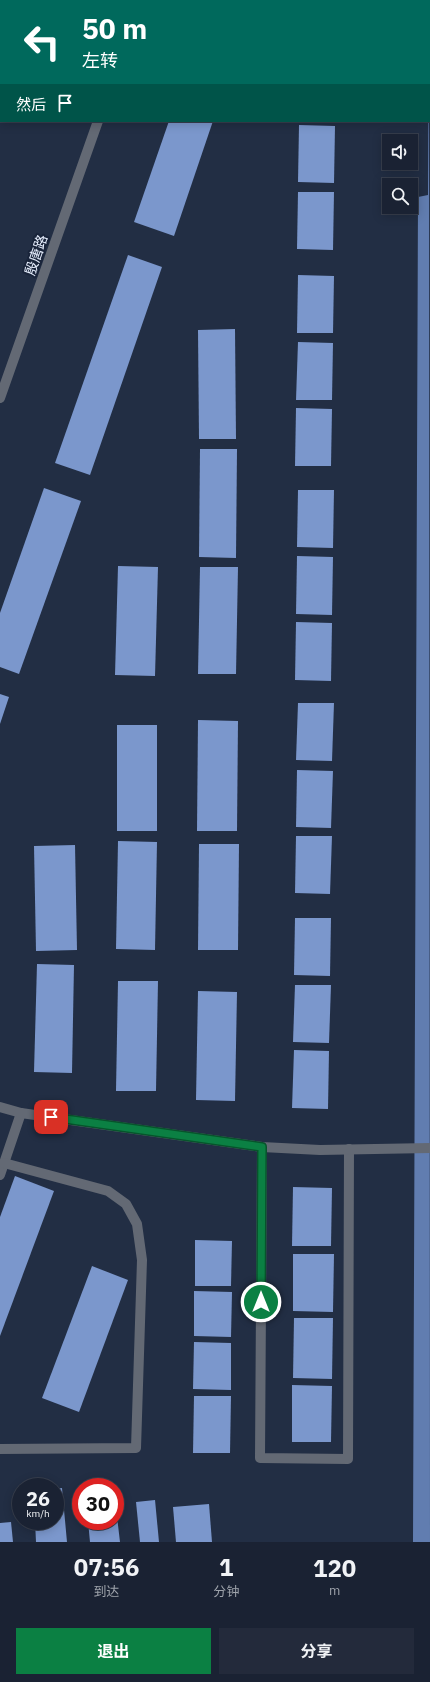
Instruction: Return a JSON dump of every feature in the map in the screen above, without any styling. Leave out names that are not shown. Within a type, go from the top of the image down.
[{"type":"street","name":"殷唐路","points":[[0,398],[98,122]]},
{"type":"street","points":[[0,1107],[20,1113],[262,1147],[349,1149],[430,1148]]},
{"type":"street","points":[[0,1175],[20,1113]]},
{"type":"street","points":[[262,1147],[260,1458],[348,1459],[349,1149]]},
{"type":"street","points":[[0,1449],[136,1448],[142,1260],[136,1224],[126,1204],[108,1191],[4,1163]]},
{"type":"water","points":[[429,122],[430,1542],[413,1542],[418,197],[428,195]]},
{"type":"building","points":[[169,122],[213,122],[174,236],[134,222]]},
{"type":"building","points":[[299,125],[335,126],[334,183],[298,182]]},
{"type":"building","points":[[298,192],[334,192],[333,250],[297,249]]},
{"type":"building","points":[[128,255],[162,267],[90,475],[55,463]]},
{"type":"building","points":[[298,275],[334,276],[333,333],[297,333]]},
{"type":"building","points":[[235,329],[236,439],[199,439],[198,330]]},
{"type":"building","points":[[298,342],[333,343],[332,400],[296,400]]},
{"type":"building","points":[[296,408],[332,409],[331,466],[295,466]]},
{"type":"building","points":[[200,449],[237,449],[236,558],[199,557]]},
{"type":"building","points":[[44,488],[81,501],[19,674],[0,667],[0,613]]},
{"type":"building","points":[[298,490],[334,490],[333,548],[297,547]]},
{"type":"building","points":[[297,556],[333,557],[332,615],[296,614]]},
{"type":"building","points":[[118,566],[158,567],[155,676],[115,675]]},
{"type":"building","points":[[200,567],[238,567],[236,674],[198,674]]},
{"type":"building","points":[[296,622],[332,623],[331,681],[295,680]]},
{"type":"building","points":[[0,694],[9,697],[0,724]]},
{"type":"building","points":[[298,703],[334,703],[332,761],[296,760]]},
{"type":"building","points":[[198,720],[238,721],[237,831],[197,831]]},
{"type":"building","points":[[117,725],[157,725],[157,831],[117,831]]},
{"type":"building","points":[[297,770],[333,771],[331,828],[296,827]]},
{"type":"building","points":[[296,836],[332,836],[330,894],[295,893]]},
{"type":"building","points":[[118,841],[157,842],[155,950],[116,949]]},
{"type":"building","points":[[199,844],[239,844],[238,950],[198,950]]},
{"type":"building","points":[[75,845],[77,950],[36,951],[34,846]]},
{"type":"building","points":[[295,918],[331,918],[330,976],[294,975]]},
{"type":"building","points":[[37,964],[74,965],[72,1073],[34,1072]]},
{"type":"building","points":[[118,981],[158,981],[156,1091],[116,1091]]},
{"type":"building","points":[[295,985],[331,985],[329,1043],[293,1042]]},
{"type":"building","points":[[198,991],[237,992],[235,1101],[196,1100]]},
{"type":"building","points":[[294,1050],[329,1051],[328,1109],[292,1108]]},
{"type":"building","points":[[15,1176],[54,1191],[0,1336],[0,1217]]},
{"type":"building","points":[[293,1187],[332,1188],[331,1246],[292,1246]]},
{"type":"building","points":[[195,1240],[232,1241],[231,1286],[195,1286]]},
{"type":"building","points":[[293,1254],[334,1254],[333,1312],[293,1311]]},
{"type":"building","points":[[92,1266],[128,1280],[79,1412],[42,1398]]},
{"type":"building","points":[[194,1291],[232,1292],[231,1337],[194,1336]]},
{"type":"building","points":[[294,1318],[333,1318],[332,1379],[293,1378]]},
{"type":"building","points":[[194,1342],[231,1343],[231,1390],[193,1389]]},
{"type":"building","points":[[292,1385],[332,1386],[331,1442],[292,1442]]},
{"type":"building","points":[[194,1396],[231,1396],[230,1453],[193,1453]]},
{"type":"building","points":[[155,1500],[159,1542],[140,1542],[136,1502]]},
{"type":"building","points":[[209,1504],[212,1542],[176,1542],[173,1507]]},
{"type":"building","points":[[64,1510],[67,1542],[36,1542],[35,1530],[64,1530]]},
{"type":"building","points":[[11,1522],[13,1542],[0,1542],[0,1523]]},
{"type":"building","points":[[89,1530],[119,1530],[120,1542],[90,1542]]},
{"type":"route","points":[[51,1117],[262,1147],[261,1302]]}]
